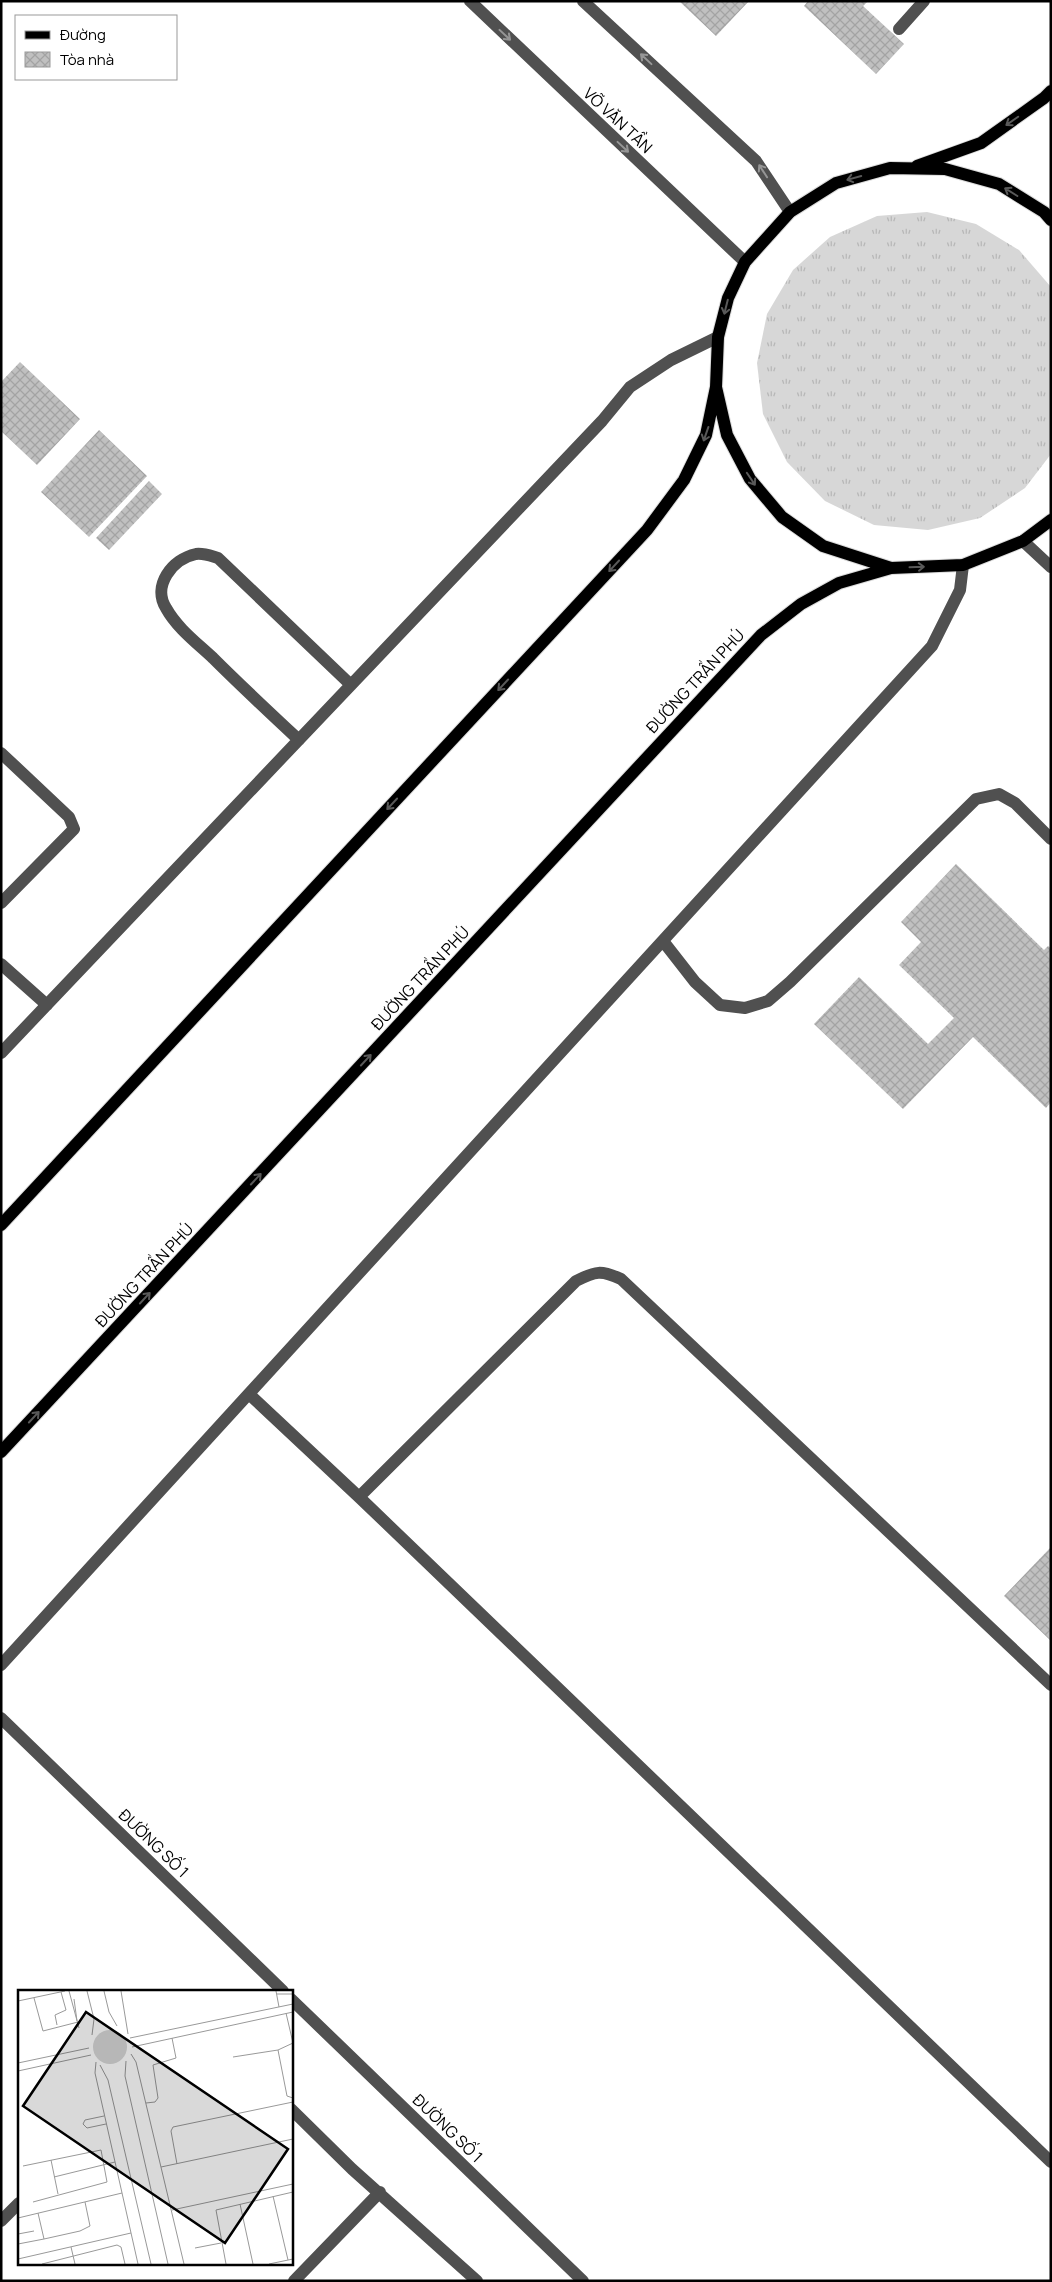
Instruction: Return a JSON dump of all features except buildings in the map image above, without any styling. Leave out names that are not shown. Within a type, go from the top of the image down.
[{"type":"main road","points":[[910,168],[981,143],[1051,91]]},
{"type":"main road","points":[[1,1226],[648,530],[684,480],[706,434],[716,386],[718,337],[728,298],[745,262],[790,212],[836,183],[890,168],[946,169],[999,184],[1044,212],[1051,220]]},
{"type":"main road","points":[[716,386],[727,435],[750,479],[782,517],[823,546],[891,568],[963,565],[1023,541],[1051,520]]},
{"type":"main road","name":"ĐƯỜNG TRẦN PHÚ","points":[[1,1452],[761,635],[801,604],[839,583],[891,568]]},
{"type":"street","name":"VÕ VĂN TẦN","points":[[470,1],[745,262]]},
{"type":"street","points":[[583,1],[756,161],[790,212]]},
{"type":"street","points":[[900,29],[924,1]]},
{"type":"street","points":[[1,1053],[602,421],[630,387],[671,360],[718,337]]},
{"type":"street","points":[[1023,541],[1051,567]]},
{"type":"street","points":[[299,740],[184,631],[166,609],[160,596],[161,586],[173,567],[196,554],[205,554],[218,558],[351,685]]},
{"type":"street","points":[[1,1665],[932,646],[960,590],[963,565]]},
{"type":"street","points":[[1,753],[69,817],[74,829],[1,903]]},
{"type":"street","points":[[663,941],[695,982],[720,1005],[745,1008],[768,1001],[790,982],[976,799],[999,794],[1015,803],[1051,839]]},
{"type":"street","points":[[1,964],[47,1005]]},
{"type":"street","points":[[359,1497],[576,1281],[591,1274],[604,1272],[621,1279],[1051,1685]]},
{"type":"street","points":[[249,1394],[359,1497],[1051,2162]]},
{"type":"street","name":"ĐƯỜNG SỐ 1","points":[[1,1718],[282,1990]]},
{"type":"street","name":"ĐƯỜNG SỐ 1","points":[[292,1999],[583,2281]]},
{"type":"street","points":[[292,2110],[352,2169],[380,2192],[477,2281]]},
{"type":"street","points":[[294,2281],[380,2192]]},
{"type":"street","points":[[1,2221],[18,2203]]},
{"type":"green space","points":[[927,212],[976,224],[1019,250],[1051,287],[1051,454],[1025,488],[980,518],[928,530],[874,525],[825,501],[787,462],[763,414],[757,363],[767,314],[793,270],[830,237],[877,216]]}]
